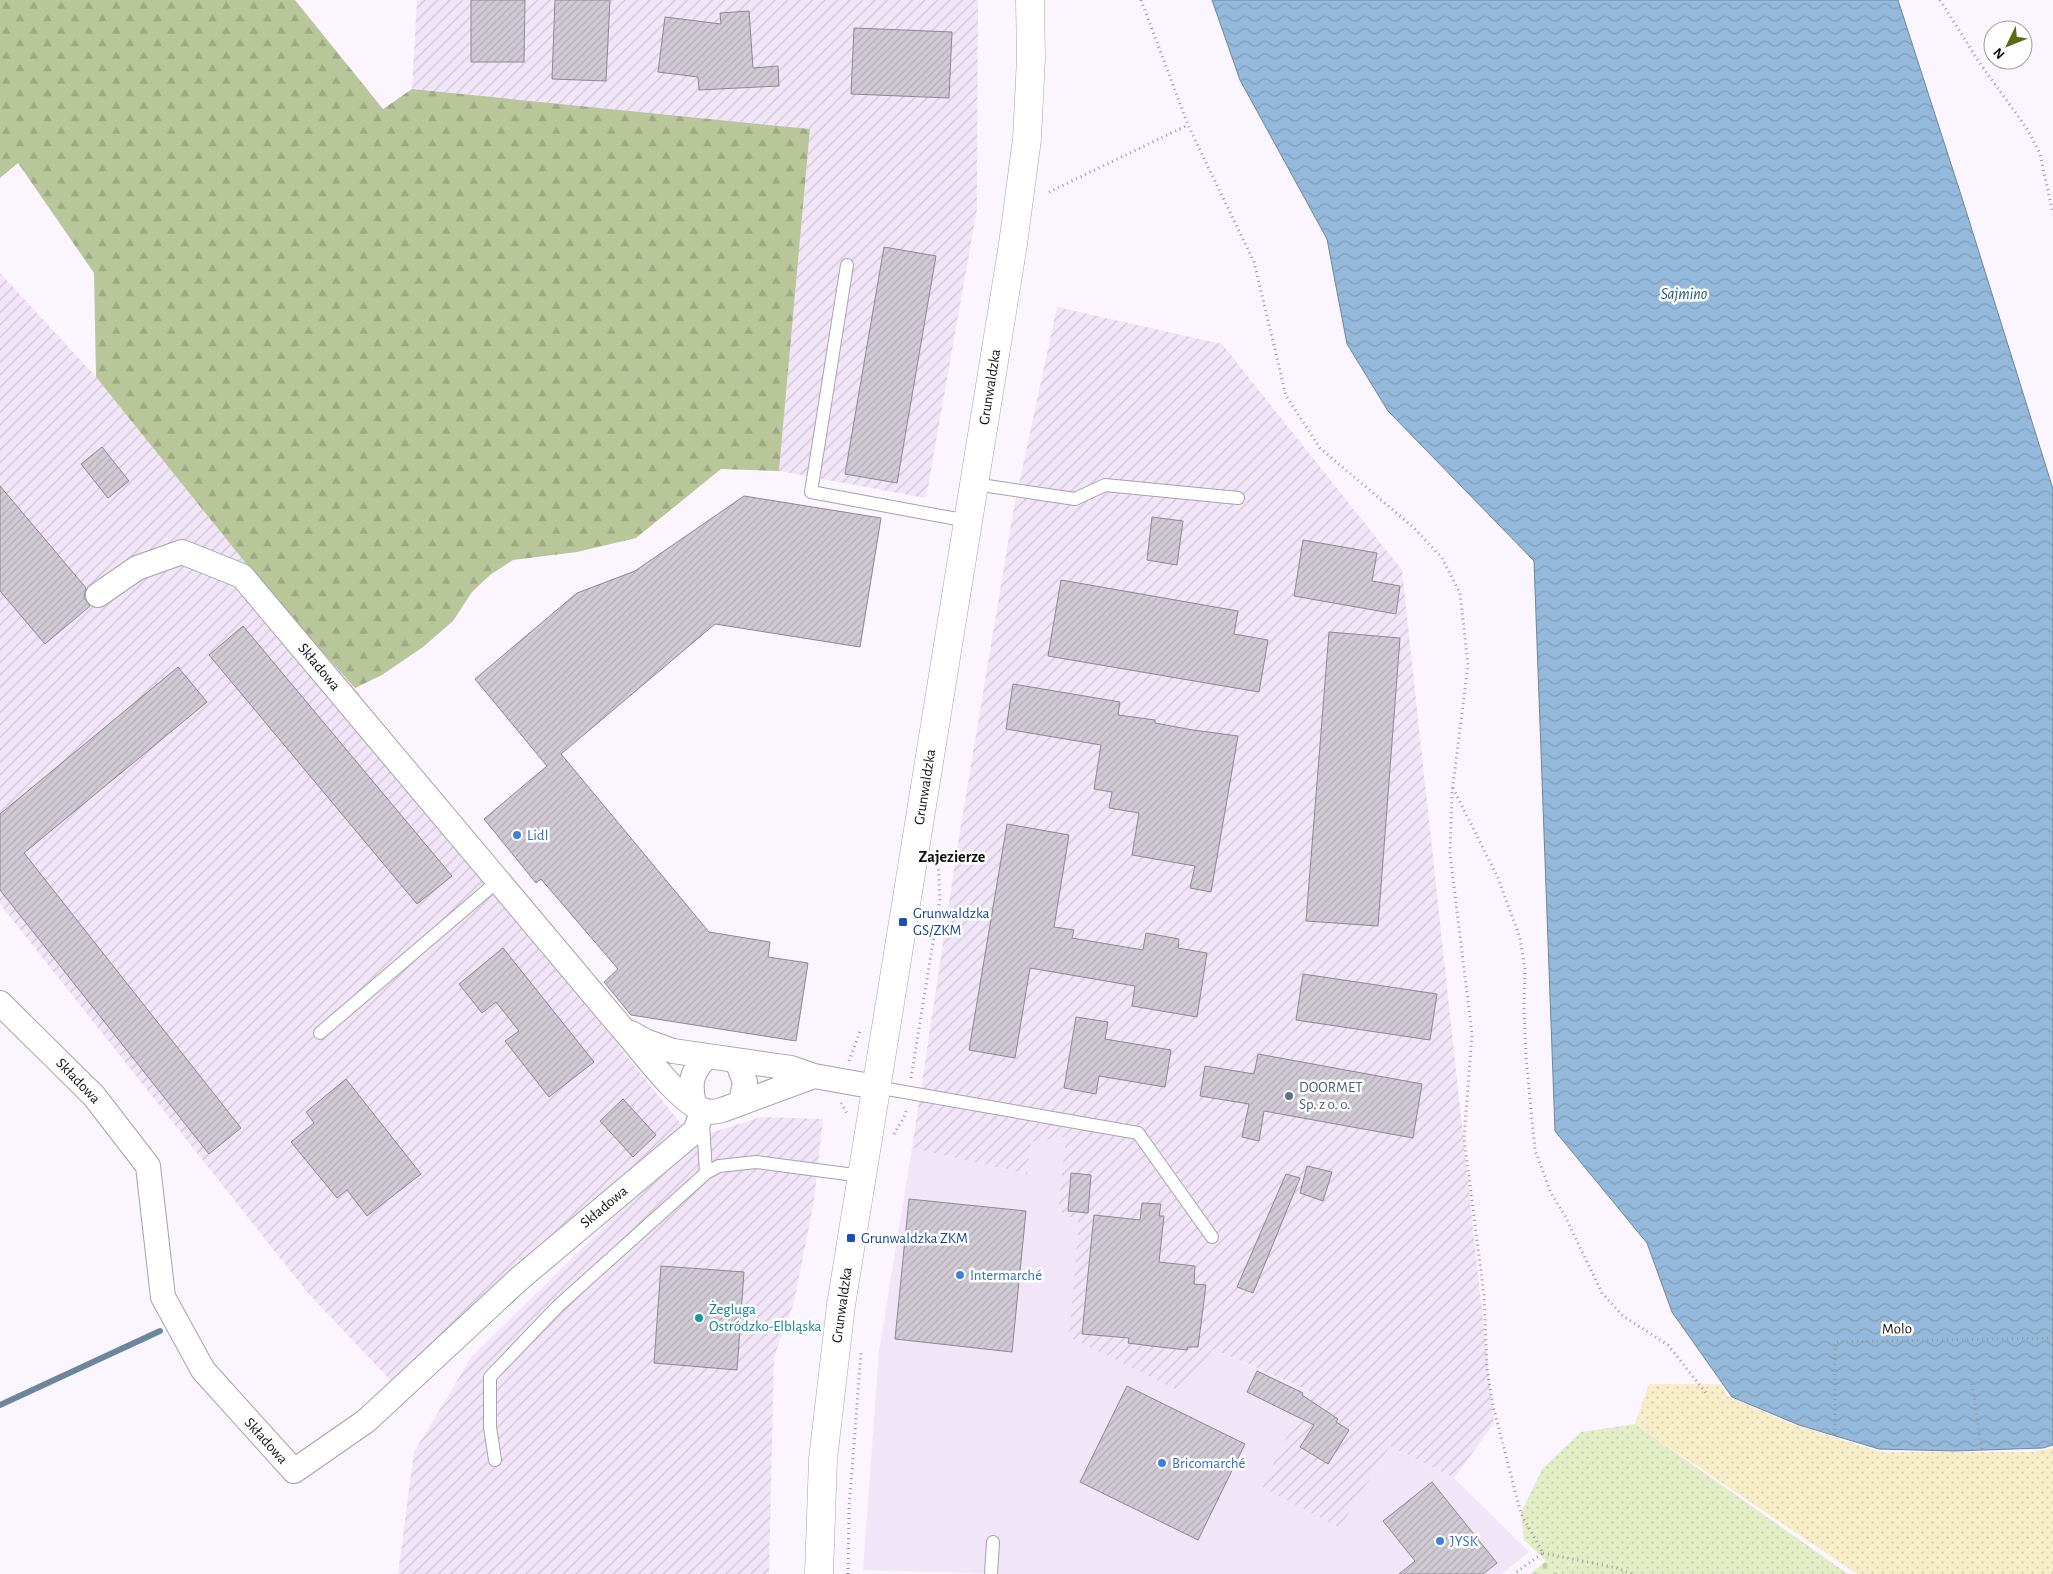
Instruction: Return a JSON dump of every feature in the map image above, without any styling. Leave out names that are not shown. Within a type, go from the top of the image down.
[{"type":"main road","name":"Grunwaldzka","points":[[819,1574],[823,1459],[841,1306],[1013,244],[1027,139],[1031,58],[1030,0]]},
{"type":"street","name":"Składowa","points":[[98,595],[137,568],[182,552],[242,576],[621,1027],[677,1091],[698,1107]]},
{"type":"street","name":"Składowa","points":[[0,1003],[94,1096],[148,1166],[163,1297],[203,1370],[294,1472],[366,1421],[519,1279],[695,1131],[698,1107],[690,1089],[692,1076],[707,1056]]},
{"type":"street","name":"Składowa","points":[[621,1027],[645,1041],[673,1051],[791,1068],[814,1076],[876,1087]]},
{"type":"street","points":[[737,1061],[745,1082],[741,1103]]},
{"type":"street","points":[[698,1107],[712,1112],[814,1076]]},
{"type":"lane","points":[[846,265],[811,492],[968,521]]},
{"type":"lane","points":[[974,484],[1075,499],[1105,485],[1238,498]]},
{"type":"lane","points":[[320,1033],[499,880]]},
{"type":"lane","points":[[876,1087],[1138,1134],[1212,1237]]},
{"type":"lane","points":[[698,1107],[706,1173]]},
{"type":"lane","points":[[494,1460],[490,1427],[490,1377],[558,1306],[706,1173],[719,1166],[756,1162],[862,1176]]},
{"type":"lane","points":[[991,1574],[993,1542]]},
{"type":"path","points":[[1140,0],[1188,125],[1254,262],[1286,396],[1320,448],[1414,528],[1442,558],[1460,594],[1468,666],[1452,787],[1450,854],[1472,1034],[1464,1138],[1484,1295],[1487,1369],[1498,1430],[1521,1514],[1543,1554]]},
{"type":"path","points":[[1940,0],[1980,62],[2028,130],[2040,154],[2053,214]]},
{"type":"path","points":[[1049,192],[1188,125]]},
{"type":"path","points":[[1452,787],[1494,869],[1520,938],[1525,970],[1526,1057],[1534,1142],[1535,1150],[1551,1192],[1564,1214],[1602,1293],[1623,1316],[1668,1345],[1706,1393]]},
{"type":"path","name":"Molo","points":[[1835,1435],[1835,1342],[2053,1338]]},
{"type":"path","points":[[1972,1384],[1982,1450]]},
{"type":"path","points":[[1514,1574],[1543,1554],[1617,1568],[1632,1574]]},
{"type":"shaded area","points":[[417,0],[978,0],[977,209],[926,498],[779,471],[810,129],[412,89]]},
{"type":"shaded area","points":[[0,273],[96,377],[268,591],[355,688],[628,1058],[687,1131],[393,1383],[307,1292],[0,904]]},
{"type":"shaded area","points":[[1057,307],[1222,344],[1402,570],[1494,1423],[1454,1478],[1390,1446],[1340,1528],[1262,1487],[1310,1391],[1213,1349],[1181,1392],[1069,1337],[1079,1222],[1058,1210],[1066,1137],[1031,1142],[1027,1174],[912,1148],[960,831],[1014,507]]},
{"type":"shaded area","points":[[761,1117],[823,1119],[814,1201],[794,1302],[774,1357],[769,1574],[398,1574],[414,1452],[472,1356],[695,1138]]},
{"type":"shaded area","points":[[1066,1137],[1058,1210],[1079,1221],[1070,1337],[1213,1349],[1310,1392],[1263,1487],[1340,1528],[1390,1446],[1454,1478],[1529,1552],[1502,1574],[1000,1574],[863,1570],[879,1351],[912,1148],[1027,1174],[1031,1142]]},
{"type":"green space","points":[[0,0],[295,0],[383,109],[412,89],[810,129],[779,471],[721,469],[636,538],[577,552],[513,560],[490,575],[472,592],[453,621],[423,647],[382,675],[355,688],[268,591],[96,377],[94,273],[18,163],[0,178]]},
{"type":"green space","points":[[1635,1424],[1848,1574],[1562,1574],[1524,1540],[1521,1513],[1542,1469],[1581,1432]]},
{"type":"green space","points":[[1546,1561],[1562,1574],[1530,1574]]},
{"type":"sand","points":[[1649,1384],[1719,1384],[1729,1397],[1789,1423],[1881,1452],[2034,1452],[2053,1448],[2053,1574],[1857,1574],[1635,1424]]},
{"type":"water","name":"Sajmino","points":[[1212,0],[1898,0],[2053,489],[2053,1445],[2043,1448],[1954,1451],[1879,1449],[1799,1425],[1732,1397],[1672,1312],[1647,1243],[1555,1131],[1534,561],[1388,411],[1347,344],[1327,239],[1240,80]]},
{"type":"building","points":[[471,0],[525,0],[524,62],[471,62]]},
{"type":"building","points":[[555,0],[610,0],[606,81],[552,79]]},
{"type":"building","points":[[749,11],[753,68],[778,66],[779,86],[699,90],[698,77],[658,72],[665,17],[721,24],[720,13]]},
{"type":"building","points":[[854,28],[952,32],[949,98],[851,94]]},
{"type":"building","points":[[884,247],[936,256],[897,483],[845,474]]},
{"type":"building","points":[[102,447],[129,481],[108,498],[81,464]]},
{"type":"building","points":[[0,486],[86,588],[84,597],[90,606],[45,644],[0,591]]},
{"type":"building","points":[[744,496],[881,518],[860,647],[715,624],[561,754],[709,932],[770,942],[768,957],[808,963],[796,1041],[631,1015],[604,982],[618,969],[541,879],[536,883],[484,819],[547,766],[475,679],[577,593],[635,571]]},
{"type":"building","points":[[1152,517],[1183,521],[1177,565],[1147,560]]},
{"type":"building","points":[[1303,540],[1377,553],[1372,581],[1400,586],[1396,614],[1294,596]]},
{"type":"building","points":[[1061,580],[1238,611],[1234,634],[1268,640],[1259,692],[1048,656]]},
{"type":"building","points":[[243,626],[452,876],[417,904],[209,655]]},
{"type":"building","points":[[1329,632],[1400,638],[1378,926],[1306,921]]},
{"type":"building","points":[[178,667],[207,702],[24,853],[241,1128],[209,1154],[0,890],[0,814]]},
{"type":"building","points":[[1013,684],[1120,702],[1118,715],[1155,720],[1155,723],[1193,730],[1238,736],[1211,892],[1190,888],[1195,866],[1132,855],[1139,813],[1109,808],[1112,792],[1094,789],[1101,745],[1006,729]]},
{"type":"building","points":[[1007,824],[1069,835],[1054,927],[1074,930],[1072,938],[1143,950],[1146,933],[1179,939],[1178,948],[1207,953],[1197,1017],[1132,1006],[1135,986],[1030,968],[1015,1058],[969,1050]]},
{"type":"building","points":[[503,948],[594,1062],[549,1097],[505,1041],[519,1031],[508,1017],[496,1002],[482,1013],[459,984]]},
{"type":"building","points":[[1303,974],[1437,994],[1430,1040],[1296,1020]]},
{"type":"building","points":[[1076,1017],[1108,1022],[1105,1039],[1171,1050],[1165,1087],[1099,1076],[1096,1094],[1064,1088]]},
{"type":"building","points":[[1258,1054],[1422,1084],[1413,1138],[1264,1111],[1259,1141],[1242,1137],[1249,1104],[1200,1096],[1205,1066],[1254,1074]]},
{"type":"building","points":[[346,1079],[421,1174],[367,1216],[347,1190],[337,1198],[291,1142],[314,1123],[306,1112]]},
{"type":"building","points":[[623,1099],[656,1135],[633,1157],[600,1121]]},
{"type":"building","points":[[1307,1166],[1332,1172],[1323,1201],[1300,1193]]},
{"type":"building","points":[[1071,1173],[1091,1175],[1088,1213],[1068,1211]]},
{"type":"building","points":[[1286,1174],[1300,1178],[1253,1293],[1237,1287]]},
{"type":"building","name":"Intermarché","points":[[909,1199],[1026,1211],[1012,1352],[895,1339]]},
{"type":"building","points":[[1142,1203],[1161,1204],[1159,1216],[1164,1216],[1159,1262],[1195,1266],[1194,1284],[1206,1285],[1198,1347],[1188,1347],[1187,1350],[1151,1346],[1128,1343],[1129,1338],[1082,1334],[1094,1215],[1140,1220]]},
{"type":"building","name":"Żegluga Ostródzko-Elbląska","points":[[661,1266],[744,1272],[737,1370],[654,1363]]},
{"type":"building","points":[[1257,1371],[1303,1393],[1302,1395],[1338,1419],[1336,1422],[1349,1430],[1328,1464],[1300,1447],[1314,1425],[1247,1392]]},
{"type":"building","name":"Bricomarché","points":[[1127,1386],[1245,1444],[1198,1540],[1080,1482]]},
{"type":"building","name":"JYSK","points":[[1432,1482],[1497,1563],[1483,1574],[1399,1574],[1415,1561],[1383,1521]]},
{"type":"waterway","points":[[0,1405],[160,1331]]},
{"type":"place","name":"Lidl","points":[[517,835]]},
{"type":"place","name":"Grunwaldzka GS/ZKM","points":[[903,922]]},
{"type":"place","name":"DOORMET Sp. z o. o.","points":[[1289,1096]]},
{"type":"place","name":"Grunwaldzka ZKM","points":[[851,1238]]},
{"type":"place","name":"Intermarché","points":[[960,1275]]},
{"type":"place","name":"Żegluga Ostródzko-Elbląska","points":[[699,1318]]},
{"type":"place","name":"Bricomarché","points":[[1162,1463]]},
{"type":"place","name":"JYSK","points":[[1440,1541]]},
{"type":"district","name":"Zajezierze","points":[[952,857]]}]
